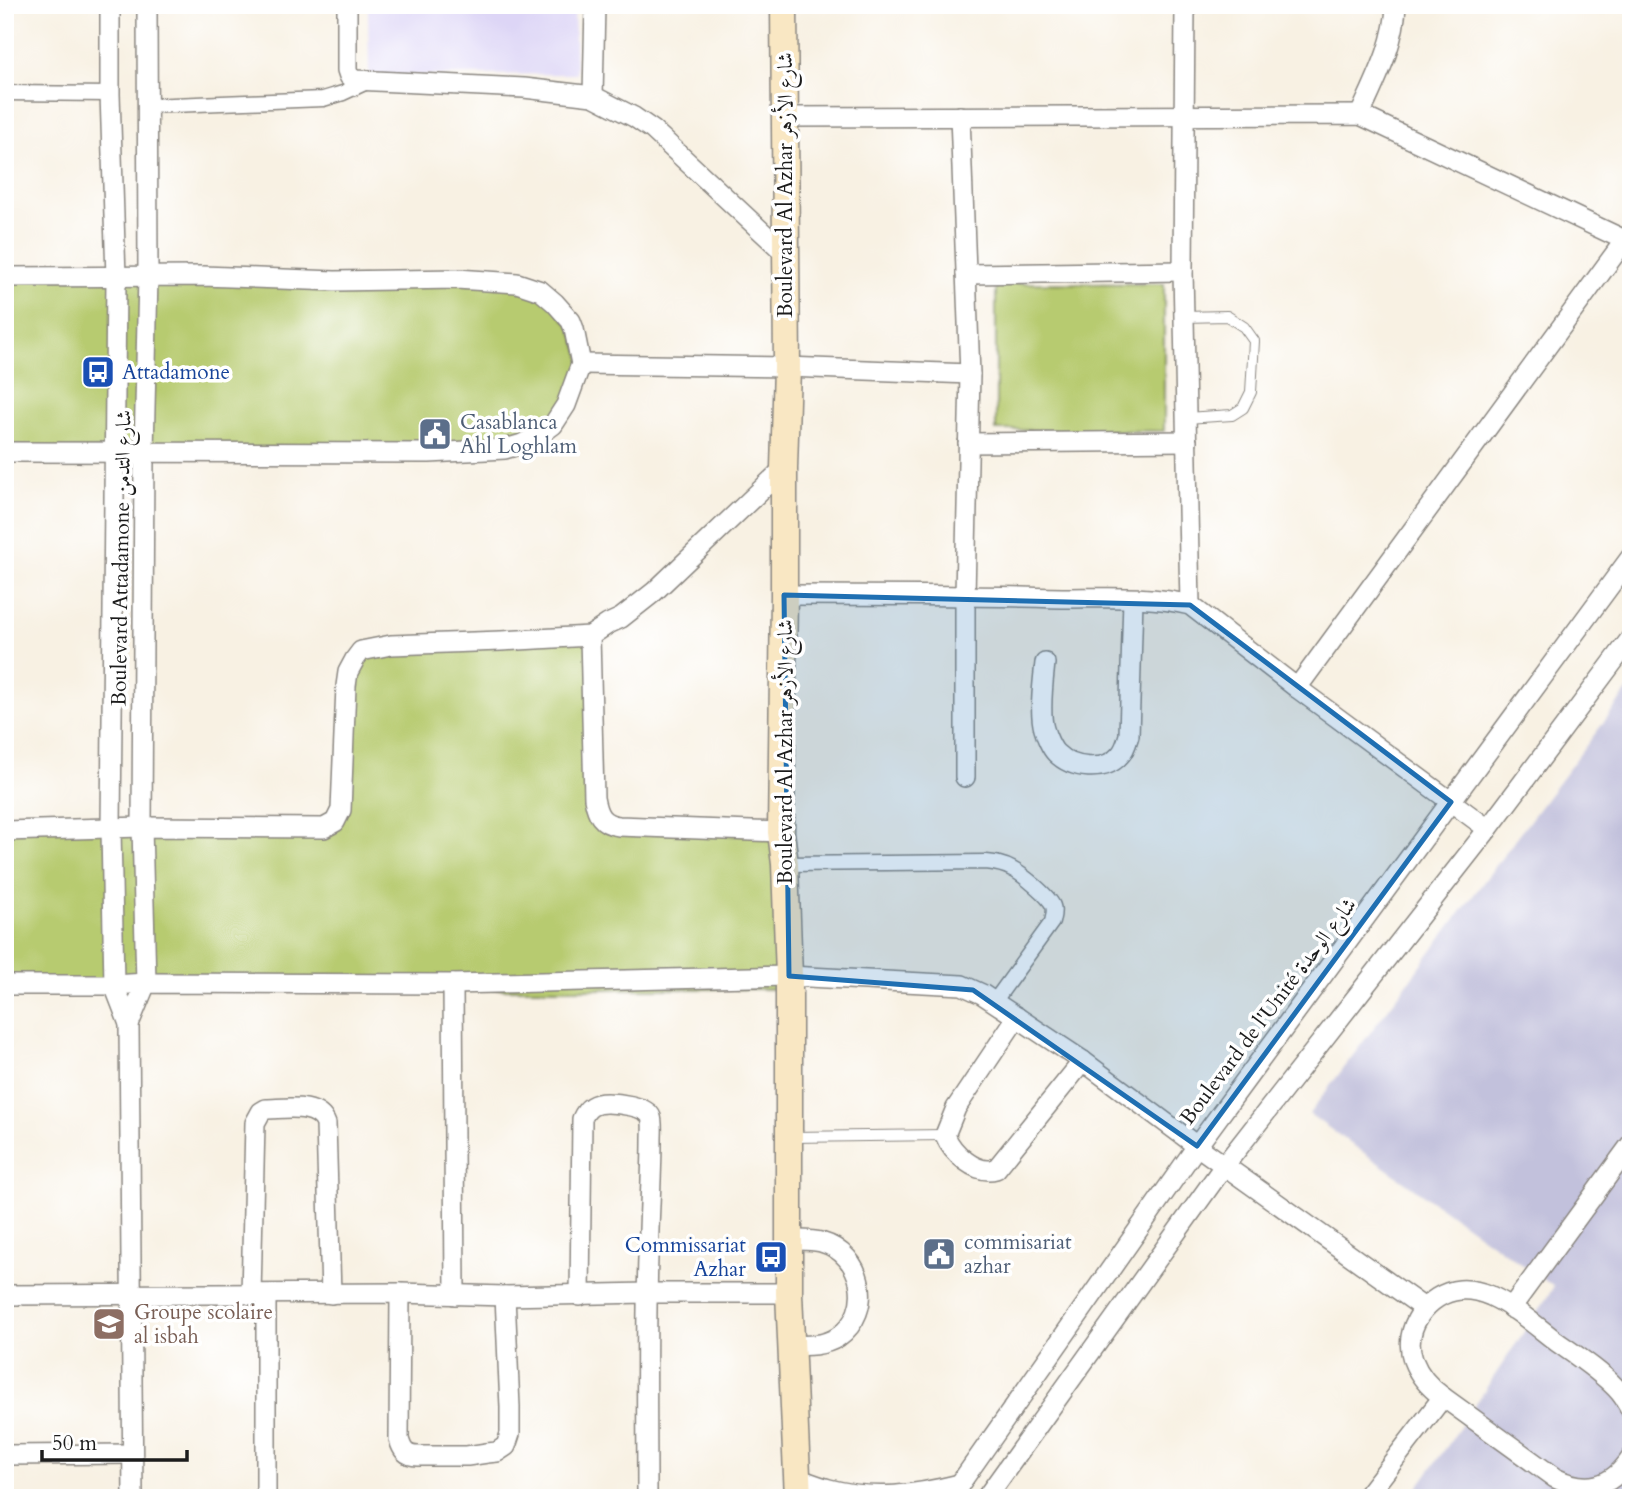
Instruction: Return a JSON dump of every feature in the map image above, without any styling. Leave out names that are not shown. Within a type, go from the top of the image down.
[{"type":"main road","name":"Boulevard Al Azhar شارع الأزهر","points":[[784,5],[787,367],[781,832],[785,864],[789,976],[789,1293],[797,1488]]},
{"type":"street","name":"Boulevard Attadamone شارع التدمن","points":[[110,5],[116,276],[111,828],[114,985],[129,1024],[133,1498]]},
{"type":"street","name":"Boulevard Attadamone شارع التدمن","points":[[129,1024],[146,983],[142,827],[148,276],[147,5]]},
{"type":"street","points":[[347,5],[347,70],[349,76],[355,80],[524,88],[593,96],[653,130],[786,254]]},
{"type":"street","points":[[593,96],[595,5]]},
{"type":"street","points":[[1185,5],[1183,271],[1190,605]]},
{"type":"street","points":[[1360,115],[1378,75],[1395,24],[1396,5]]},
{"type":"street","points":[[148,106],[323,99],[368,81]]},
{"type":"street","points":[[5,93],[110,94]]},
{"type":"street","points":[[785,117],[1360,115],[1628,241],[1297,688]]},
{"type":"street","points":[[960,116],[970,374],[965,595],[965,777]]},
{"type":"street","points":[[966,274],[1183,271]]},
{"type":"street","points":[[5,277],[203,276],[335,281],[457,279],[517,283],[541,291],[571,321],[581,363],[566,405],[553,425],[538,436],[505,449],[415,453],[5,452]]},
{"type":"street","points":[[581,363],[970,374]]},
{"type":"street","points":[[968,443],[1187,441]]},
{"type":"street","points":[[5,831],[142,827],[324,828],[335,822],[342,806],[348,672],[361,651],[420,643],[590,636],[621,618],[654,592],[784,468]]},
{"type":"street","name":"Boulevard de l'Unité شارع الوحدة","points":[[955,1491],[1197,1146],[1631,557]]},
{"type":"street","points":[[784,594],[1133,599],[1190,605],[1488,829]]},
{"type":"street","points":[[1045,663],[1043,727],[1056,753],[1074,764],[1088,767],[1098,767],[1119,757],[1129,735],[1133,599]]},
{"type":"street","points":[[590,636],[594,798],[602,820],[619,826],[781,832]]},
{"type":"street","points":[[986,1498],[1224,1166],[1488,829],[1631,638]]},
{"type":"street","points":[[785,864],[986,862],[998,863],[1015,870],[1047,897],[1054,911],[1052,922],[995,1002]]},
{"type":"street","points":[[5,985],[453,984],[789,976],[962,985],[995,1002],[1083,1061],[1224,1166],[1424,1308]]},
{"type":"street","points":[[453,984],[455,1295]]},
{"type":"street","points":[[1017,1017],[956,1108],[945,1135],[953,1150],[965,1160],[988,1171],[996,1168],[1083,1061]]},
{"type":"street","points":[[580,1296],[582,1119],[592,1105],[605,1103],[638,1108],[648,1112],[651,1118],[652,1159],[647,1293],[647,1498]]},
{"type":"street","points":[[265,1498],[255,1123],[266,1109],[307,1109],[318,1113],[326,1124],[331,1294]]},
{"type":"street","points":[[1511,1308],[1631,1144]]},
{"type":"street","points":[[789,1240],[821,1241],[837,1249],[849,1259],[858,1274],[861,1291],[859,1308],[851,1323],[839,1336],[826,1343],[790,1345]]},
{"type":"street","points":[[1628,1468],[1597,1485],[1582,1487],[1568,1485],[1540,1469],[1427,1383],[1413,1359],[1410,1346],[1417,1320],[1424,1308],[1445,1293],[1478,1291],[1493,1297],[1604,1376],[1618,1390],[1631,1410]]},
{"type":"street","points":[[400,1293],[400,1439],[404,1452],[411,1456],[467,1456],[497,1452],[506,1446],[510,1434],[510,1407],[505,1296]]},
{"type":"street","points":[[5,1295],[400,1293],[580,1296],[789,1293]]},
{"type":"street","points":[[1365,1498],[1443,1397]]},
{"type":"street","points":[[5,1455],[132,1454]]},
{"type":"street","points":[[797,1488],[829,1489],[862,1495],[955,1491]]},
{"type":"lane","points":[[1184,317],[1227,316],[1244,327],[1254,341],[1251,392],[1243,408],[1232,415],[1186,418]]},
{"type":"lane","points":[[789,1137],[945,1135]]},
{"type":"highlighted area","points":[[784,595],[1190,605],[1451,802],[1197,1146],[973,990],[789,976]]},
{"type":"shaded area","points":[[368,5],[574,5],[576,74],[369,76]]},
{"type":"shaded area","points":[[1631,686],[1631,1498],[1410,1498],[1554,1287],[1309,1114]]},
{"type":"green space","points":[[5,278],[503,278],[546,296],[571,328],[584,366],[567,411],[527,442],[482,448],[5,450]]},
{"type":"green space","points":[[996,283],[1164,284],[1164,431],[996,430]]},
{"type":"green space","points":[[590,636],[602,829],[788,836],[788,989],[114,985],[5,988],[5,827],[328,830],[361,651]]},
{"type":"place","name":"Attadamone","points":[[98,372]]},
{"type":"place","name":"Casablanca Ahl Loghlam","points":[[435,434]]},
{"type":"place","name":"commisariat azhar","points":[[939,1254]]},
{"type":"place","name":"Commissariat Azhar","points":[[771,1257]]},
{"type":"place","name":"Groupe scolaire al isbah","points":[[109,1324]]}]
